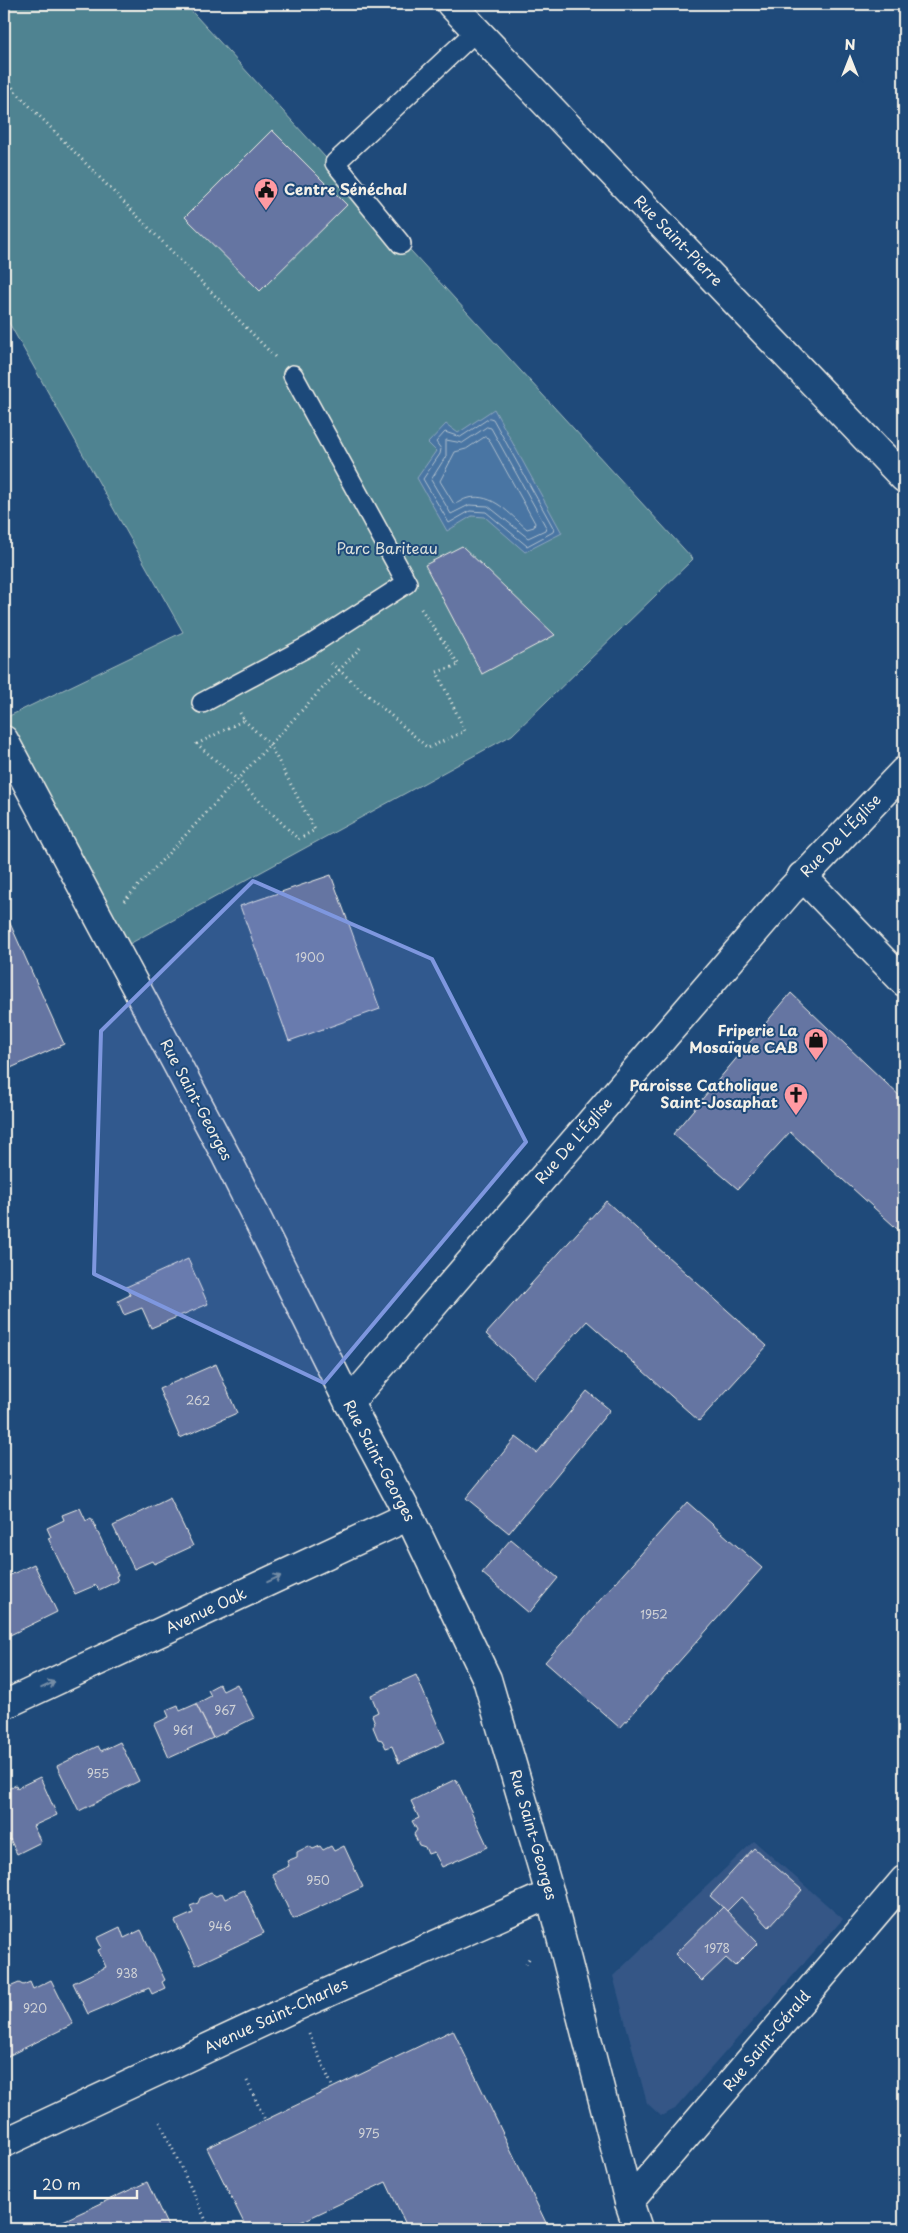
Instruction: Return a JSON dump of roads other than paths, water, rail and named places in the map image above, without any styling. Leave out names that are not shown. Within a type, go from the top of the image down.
[{"type":"street","name":"Rue Saint-Pierre","points":[[451,4],[904,478]]},
{"type":"street","name":"Rue Saint-Georges","points":[[4,740],[226,1156],[348,1403],[409,1516],[487,1679],[550,1894],[629,2202],[638,2229]]},
{"type":"street","name":"Rue De L'Église","points":[[348,1403],[802,876],[904,771]]},
{"type":"street","points":[[802,876],[904,982]]},
{"type":"street","name":"Avenue Oak","points":[[4,1705],[409,1516]]},
{"type":"street","name":"Rue Saint-Gérald","points":[[629,2202],[904,1880]]},
{"type":"street","name":"Avenue Saint-Charles","points":[[4,2143],[295,2007],[550,1894]]},
{"type":"lane","points":[[401,244],[335,163],[477,30]]},
{"type":"lane","points":[[202,703],[309,646],[407,583],[293,375]]},
{"type":"water","points":[[494,409],[562,533],[525,552],[485,517],[472,516],[447,531],[417,478],[436,451],[428,443],[446,424],[458,433]]},
{"type":"place","name":"Centre Sénéchal","points":[[266,211]]},
{"type":"place","name":"Friperie La Mosaïque CAB","points":[[816,1061]]},
{"type":"place","name":"Paroisse Catholique Saint-Josaphat","points":[[796,1116]]},
{"type":"park label","name":"Parc Bariteau","points":[[387,549]]}]
